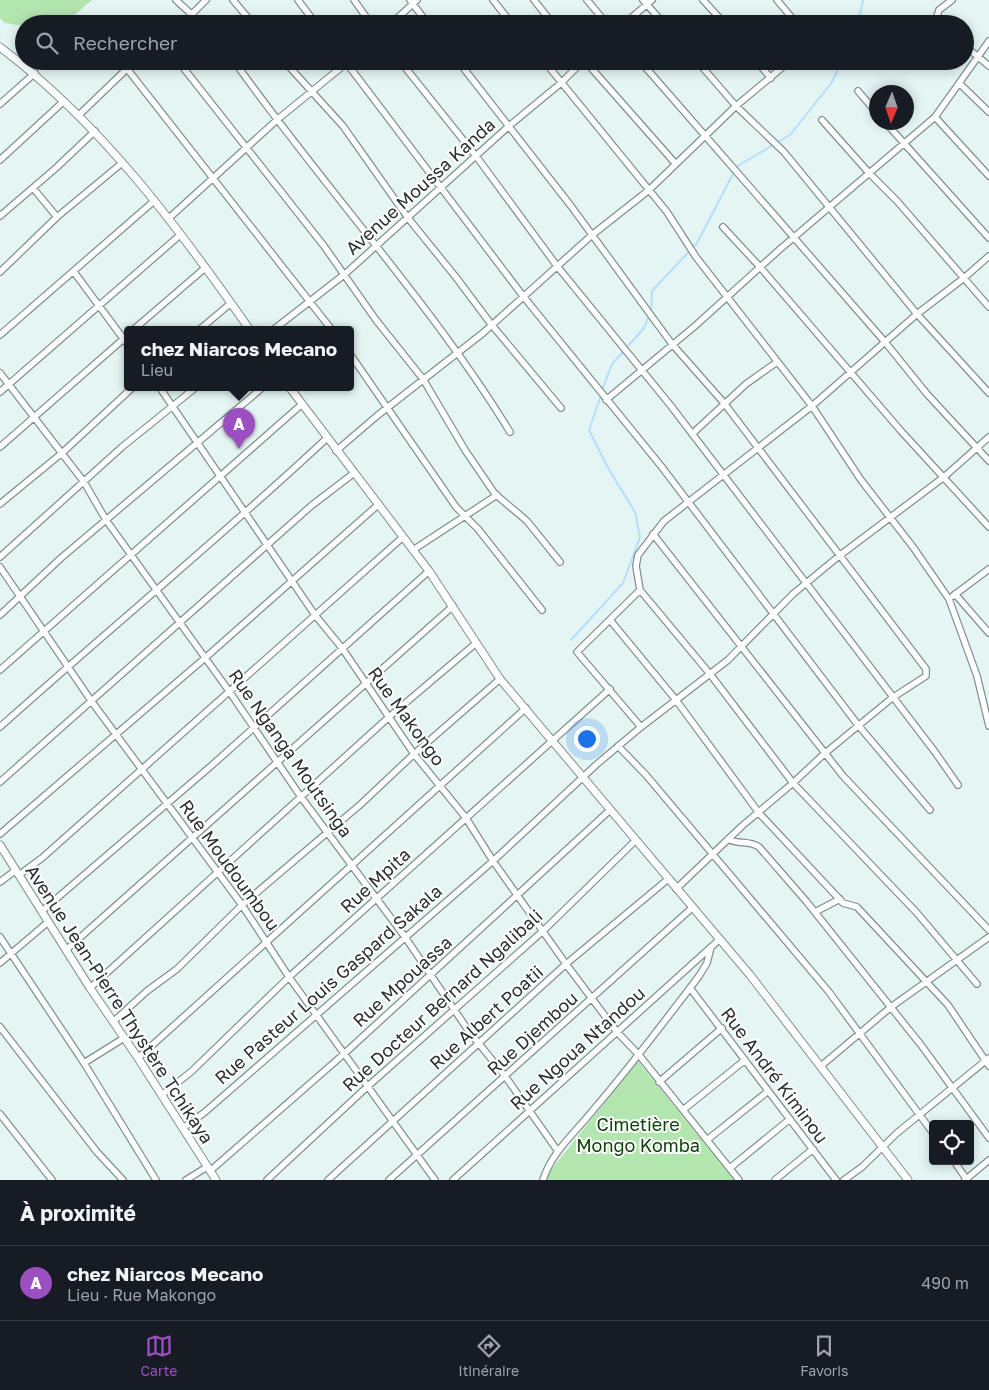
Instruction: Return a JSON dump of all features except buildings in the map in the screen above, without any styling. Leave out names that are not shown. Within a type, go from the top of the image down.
[{"type":"street","points":[[176,0],[193,14],[206,0]]},
{"type":"street","points":[[233,0],[246,15]]},
{"type":"street","points":[[298,0],[309,15]]},
{"type":"street","points":[[354,0],[365,15]]},
{"type":"street","points":[[493,0],[505,15]]},
{"type":"street","points":[[534,0],[546,15]]},
{"type":"street","points":[[587,0],[600,15]]},
{"type":"street","points":[[703,0],[717,15]]},
{"type":"street","points":[[777,0],[790,15]]},
{"type":"street","points":[[937,15],[939,10],[952,0]]},
{"type":"street","points":[[400,15],[413,1],[422,15]]},
{"type":"street","points":[[633,15],[647,1],[657,15]]},
{"type":"street","points":[[974,63],[989,41]]},
{"type":"street","points":[[0,47],[15,59]]},
{"type":"street","points":[[974,54],[989,66]]},
{"type":"street","points":[[30,70],[95,131],[154,201],[247,326]]},
{"type":"street","points":[[80,115],[124,70]]},
{"type":"street","points":[[131,70],[329,326]]},
{"type":"street","points":[[185,70],[345,274],[376,320],[423,379],[465,450],[497,495],[527,521],[560,562]]},
{"type":"street","points":[[241,70],[458,351],[510,432]]},
{"type":"street","points":[[292,70],[343,126],[408,218],[491,324],[561,408]]},
{"type":"street","points":[[168,219],[215,178],[246,147],[338,70]]},
{"type":"street","points":[[353,70],[440,189],[523,296],[687,502],[858,725],[930,810]]},
{"type":"street","points":[[407,70],[476,156],[557,266],[692,434],[935,752],[958,785]]},
{"type":"street","points":[[465,70],[592,235],[672,344],[724,403],[926,669],[926,676],[892,698],[858,725],[712,853],[676,889]]},
{"type":"street","points":[[552,70],[667,212],[696,257],[812,406],[861,480],[949,598],[977,676],[989,726]]},
{"type":"street","name":"Avenue Moussa Kanda","points":[[279,326],[309,300],[345,274],[376,244],[408,218],[509,126],[575,70]]},
{"type":"street","points":[[592,70],[675,163]]},
{"type":"street","points":[[648,70],[927,394],[989,461]]},
{"type":"street","points":[[705,70],[736,106],[784,152],[917,314],[989,393]]},
{"type":"street","points":[[763,70],[770,78]]},
{"type":"street","points":[[336,451],[491,324],[592,235],[649,190],[736,106],[779,70]]},
{"type":"street","points":[[606,400],[935,117],[969,70]]},
{"type":"street","points":[[0,104],[35,74]]},
{"type":"street","points":[[960,83],[989,112]]},
{"type":"street","points":[[858,91],[869,104]]},
{"type":"street","points":[[0,160],[64,102]]},
{"type":"street","points":[[935,117],[989,176]]},
{"type":"street","points":[[822,120],[897,201],[989,307]]},
{"type":"street","points":[[892,130],[989,238]]},
{"type":"street","points":[[0,216],[95,131]]},
{"type":"street","points":[[0,272],[57,217],[122,164]]},
{"type":"street","points":[[33,188],[57,217]]},
{"type":"street","points":[[0,335],[154,201]]},
{"type":"street","points":[[723,227],[989,527]]},
{"type":"street","points":[[0,392],[98,304],[180,235]]},
{"type":"street","points":[[977,984],[958,959],[917,913],[793,783],[710,674],[640,590],[636,577],[638,555],[664,521],[812,406],[917,314],[989,256]]},
{"type":"street","points":[[138,326],[205,268]]},
{"type":"street","points":[[74,272],[124,335]]},
{"type":"street","points":[[204,326],[231,303]]},
{"type":"street","points":[[0,447],[124,339]]},
{"type":"street","points":[[354,360],[456,507],[465,514],[542,610]]},
{"type":"street","points":[[692,434],[746,384],[777,362]]},
{"type":"street","name":"Rue Nganga Moutsinga","points":[[0,373],[84,482],[106,520],[229,691],[301,797],[405,937],[479,1044],[505,1076],[557,1150]]},
{"type":"street","points":[[0,504],[62,452],[129,391]]},
{"type":"street","name":"Rue Makongo","points":[[162,391],[315,615],[342,648],[414,754],[466,818],[493,861],[566,964],[617,1032],[639,1055],[739,1180]]},
{"type":"street","points":[[0,557],[122,446],[191,391]]},
{"type":"street","points":[[0,615],[106,520],[259,391]]},
{"type":"street","points":[[292,391],[326,439],[379,504],[429,571],[453,606],[475,644],[500,679],[553,740],[667,880],[720,939],[821,1066],[908,1180]]},
{"type":"street","points":[[0,670],[220,474],[301,405]]},
{"type":"street","name":"Rue Pasteur Louis Gaspard Sakala","points":[[182,1128],[205,1112],[493,861],[618,746],[710,674],[742,646],[806,583],[944,477],[989,437]]},
{"type":"street","points":[[0,726],[245,514],[326,439]]},
{"type":"street","points":[[0,782],[311,506],[354,473]]},
{"type":"street","points":[[413,550],[465,514],[483,506],[497,495]]},
{"type":"street","points":[[0,834],[205,658],[379,504]]},
{"type":"street","points":[[653,534],[742,646],[824,754],[895,832],[989,930]]},
{"type":"street","points":[[0,882],[18,873],[142,770],[403,538]]},
{"type":"street","name":"Rue Moudoumbou","points":[[0,568],[92,702],[242,905],[289,977],[435,1180]]},
{"type":"street","points":[[949,598],[989,569]]},
{"type":"street","points":[[42,912],[167,804],[429,571]]},
{"type":"street","points":[[640,590],[577,652],[641,727]]},
{"type":"street","points":[[955,594],[989,633]]},
{"type":"street","points":[[66,950],[453,606]]},
{"type":"street","points":[[610,620],[676,700],[759,813],[840,899],[857,907],[926,980],[966,1030],[988,1062],[919,1114],[882,1146],[874,1156],[844,1180]]},
{"type":"street","points":[[90,988],[389,717],[475,644]]},
{"type":"street","points":[[113,1022],[147,991],[177,969],[242,905],[500,679]]},
{"type":"street","name":"Rue Mpita","points":[[162,1095],[192,1071],[289,977],[610,689]]},
{"type":"street","points":[[138,1058],[526,708]]},
{"type":"street","points":[[618,746],[646,775],[829,992],[929,1128]]},
{"type":"street","name":"Rue Mpouassa","points":[[186,1180],[209,1169],[345,1053],[610,810]]},
{"type":"street","points":[[728,839],[734,843],[754,843],[759,847],[815,912],[891,1007],[989,1138]]},
{"type":"street","name":"Rue Docteur Bernard Ngalibali","points":[[267,1180],[367,1087],[543,931],[635,841]]},
{"type":"street","name":"Avenue Jean-Pierre Thystère Tchikaya","points":[[0,845],[90,988],[138,1058],[216,1180]]},
{"type":"street","name":"Rue Albert Poatii","points":[[328,1180],[566,964],[667,880]]},
{"type":"street","points":[[815,912],[840,899]]},
{"type":"street","name":"Rue Djembou","points":[[389,1180],[693,907]]},
{"type":"street","points":[[0,963],[48,922]]},
{"type":"street","points":[[0,938],[84,1063],[156,1180]]},
{"type":"street","points":[[821,1066],[926,980],[989,938]]},
{"type":"street","name":"Rue Ngoua Ntandou","points":[[453,1180],[720,939]]},
{"type":"street","points":[[543,1180],[547,1167],[557,1150],[593,1111],[639,1055],[690,988],[707,963],[711,947]]},
{"type":"street","name":"Rue André Kiminou","points":[[690,988],[722,1028],[767,1092],[836,1180]]},
{"type":"street","points":[[0,1027],[97,1152],[123,1180]]},
{"type":"street","points":[[659,1082],[722,1028]]},
{"type":"street","points":[[84,1063],[124,1038]]},
{"type":"street","points":[[683,1110],[745,1060]]},
{"type":"street","points":[[707,1140],[767,1092]]},
{"type":"street","points":[[0,1114],[52,1180]]},
{"type":"street","points":[[730,1168],[790,1119]]},
{"type":"street","points":[[775,1180],[813,1149]]},
{"type":"street","points":[[957,1165],[966,1180],[989,1160]]},
{"type":"green space","points":[[0,0],[92,0],[74,15],[15,15],[15,25],[5,23],[0,18]]},
{"type":"green space","name":"Cimetière Mongo Komba","points":[[638,1061],[734,1180],[543,1180]]},
{"type":"waterway","points":[[860,15],[863,0]]},
{"type":"waterway","points":[[736,167],[790,135],[832,82],[838,70]]},
{"type":"waterway","points":[[602,390],[612,364],[644,328],[651,311],[652,291],[697,243],[734,172]]},
{"type":"waterway","points":[[571,640],[623,583],[640,537],[635,512],[608,468],[589,430],[601,395]]},
{"type":"place","name":"chez Niarcos Mecano","points":[[239,449]]}]
